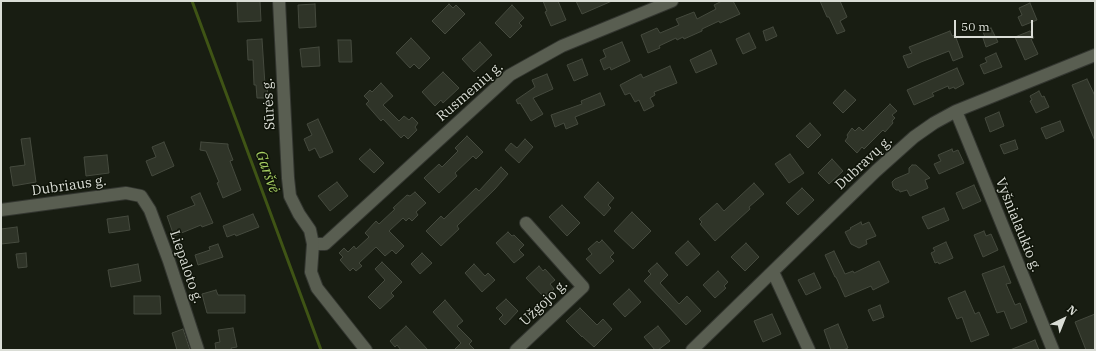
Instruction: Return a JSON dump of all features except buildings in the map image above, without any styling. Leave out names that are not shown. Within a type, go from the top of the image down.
[{"type":"street","name":"Sūrės g.","points":[[278,1],[290,196],[299,214],[310,230],[313,244],[311,272],[317,288],[366,350]]},
{"type":"street","name":"Rusmenių g.","points":[[313,244],[325,244],[510,75],[562,46],[672,1]]},
{"type":"street","name":"Dubravų g.","points":[[692,350],[876,171],[914,137],[956,111],[1095,55]]},
{"type":"street","name":"Vyšnialaukio g.","points":[[956,111],[1053,350]]},
{"type":"street","name":"Dubriaus g.","points":[[1,210],[126,193],[141,196]]},
{"type":"street","name":"Liepaloto g.","points":[[141,196],[150,210],[169,261],[198,350]]},
{"type":"street","name":"Užgojo g.","points":[[516,350],[583,287],[526,223]]},
{"type":"street","points":[[773,272],[809,350]]},
{"type":"waterway","name":"Garšvė","points":[[192,1],[321,350]]}]
